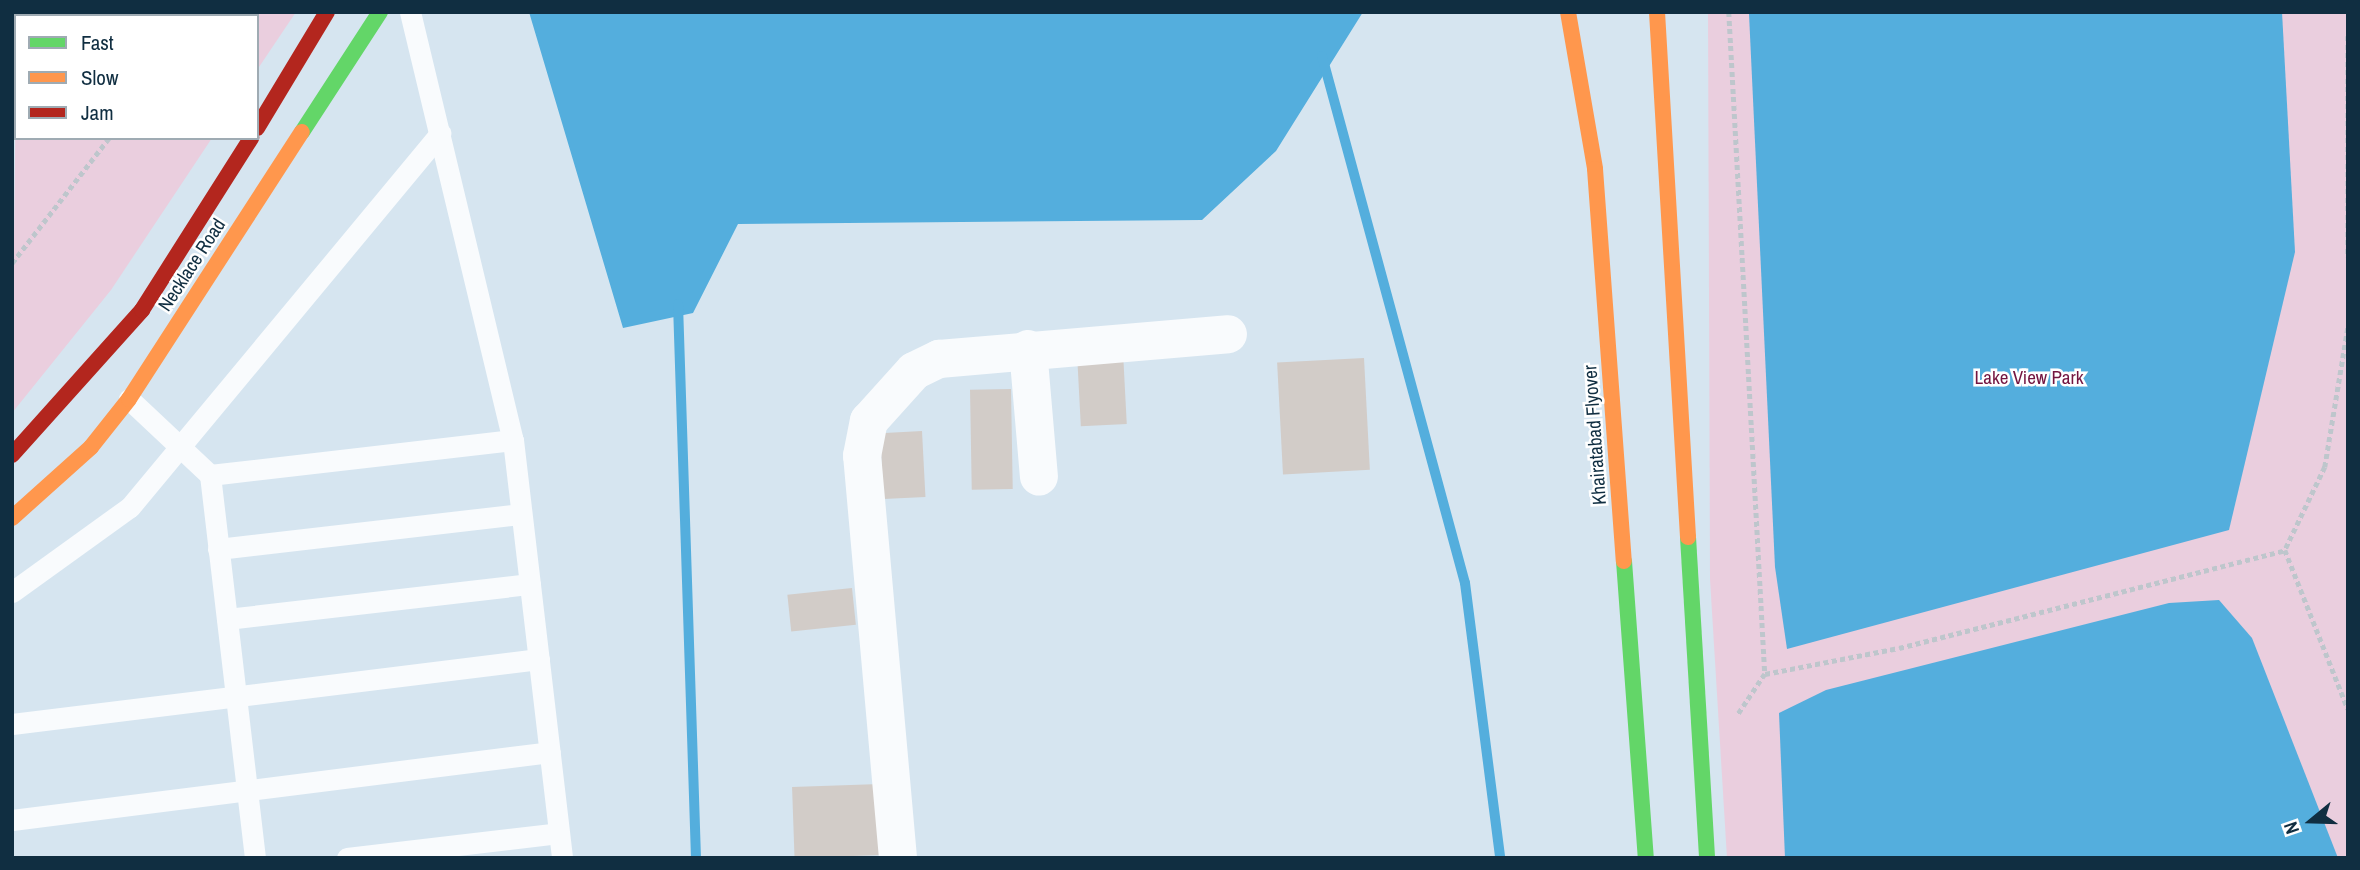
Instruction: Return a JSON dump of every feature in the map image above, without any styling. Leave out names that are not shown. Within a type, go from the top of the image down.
[{"type":"main road","points":[[259,125],[327,12]]},
{"type":"main road","name":"Necklace Road","points":[[12,518],[91,447],[129,399],[380,12]]},
{"type":"main road","name":"Khairatabad Flyover","points":[[1568,12],[1595,169],[1646,858]]},
{"type":"main road","points":[[1657,12],[1671,309],[1707,858]]},
{"type":"main road","name":"Necklace Road","points":[[12,455],[142,310],[250,140]]},
{"type":"street","points":[[898,858],[862,456],[869,421],[914,371],[939,359],[1028,349],[1228,334]]},
{"type":"street","points":[[1028,349],[1039,477]]},
{"type":"lane","points":[[410,12],[513,440],[562,858]]},
{"type":"lane","points":[[12,592],[97,534],[183,448],[440,133]]},
{"type":"lane","points":[[129,399],[209,475],[255,858]]},
{"type":"lane","points":[[209,475],[513,440]]},
{"type":"lane","points":[[218,549],[521,514]]},
{"type":"lane","points":[[227,619],[530,584]]},
{"type":"lane","points":[[12,724],[235,694],[539,659]]},
{"type":"lane","points":[[12,820],[247,788],[550,752]]},
{"type":"lane","points":[[347,858],[559,833]]},
{"type":"path","points":[[1729,12],[1766,674],[1899,648],[2284,550]]},
{"type":"path","points":[[2348,36],[2348,257]]},
{"type":"path","points":[[12,263],[107,140]]},
{"type":"path","points":[[2348,328],[2325,467],[2284,550],[2348,709]]},
{"type":"green space","points":[[73,12],[296,12],[259,67],[259,14]]},
{"type":"green space","name":"Lake View Park","points":[[1708,12],[2348,12],[2348,858],[1727,858],[1710,579]]},
{"type":"green space","points":[[15,140],[211,140],[111,290],[12,413]]},
{"type":"water","points":[[12,12],[73,12],[14,14],[12,74]]},
{"type":"water","points":[[529,12],[1363,12],[1276,151],[1202,220],[738,224],[693,313],[623,328]]},
{"type":"water","points":[[2282,12],[2295,252],[2229,530],[1787,649],[1775,567],[1749,14]]},
{"type":"water","points":[[2219,600],[2252,638],[2338,858],[1785,858],[1779,713],[1826,690],[2169,603]]},
{"type":"building","points":[[1123,352],[1127,424],[1081,426],[1077,354]]},
{"type":"building","points":[[1364,358],[1370,470],[1283,474],[1277,363]]},
{"type":"building","points":[[1011,389],[1013,489],[972,490],[970,390]]},
{"type":"building","points":[[922,431],[925,497],[884,499],[880,433]]},
{"type":"building","points":[[852,588],[856,625],[791,632],[787,595]]},
{"type":"building","points":[[880,784],[882,855],[795,858],[792,787]]},
{"type":"waterway","points":[[1322,56],[1465,583],[1500,858]]},
{"type":"waterway","points":[[678,304],[696,858]]},
{"type":"traffic: fast","points":[[302,132],[380,12]]},
{"type":"traffic: fast","points":[[1688,537],[1707,858]]},
{"type":"traffic: fast","points":[[1624,561],[1646,858]]},
{"type":"traffic: slow","points":[[1568,12],[1595,169],[1624,561]]},
{"type":"traffic: slow","points":[[1657,12],[1688,537]]},
{"type":"traffic: slow","points":[[12,518],[91,447],[129,399],[302,132]]},
{"type":"traffic: jam","points":[[259,125],[327,12]]},
{"type":"traffic: jam","points":[[12,455],[142,310],[250,140]]}]
